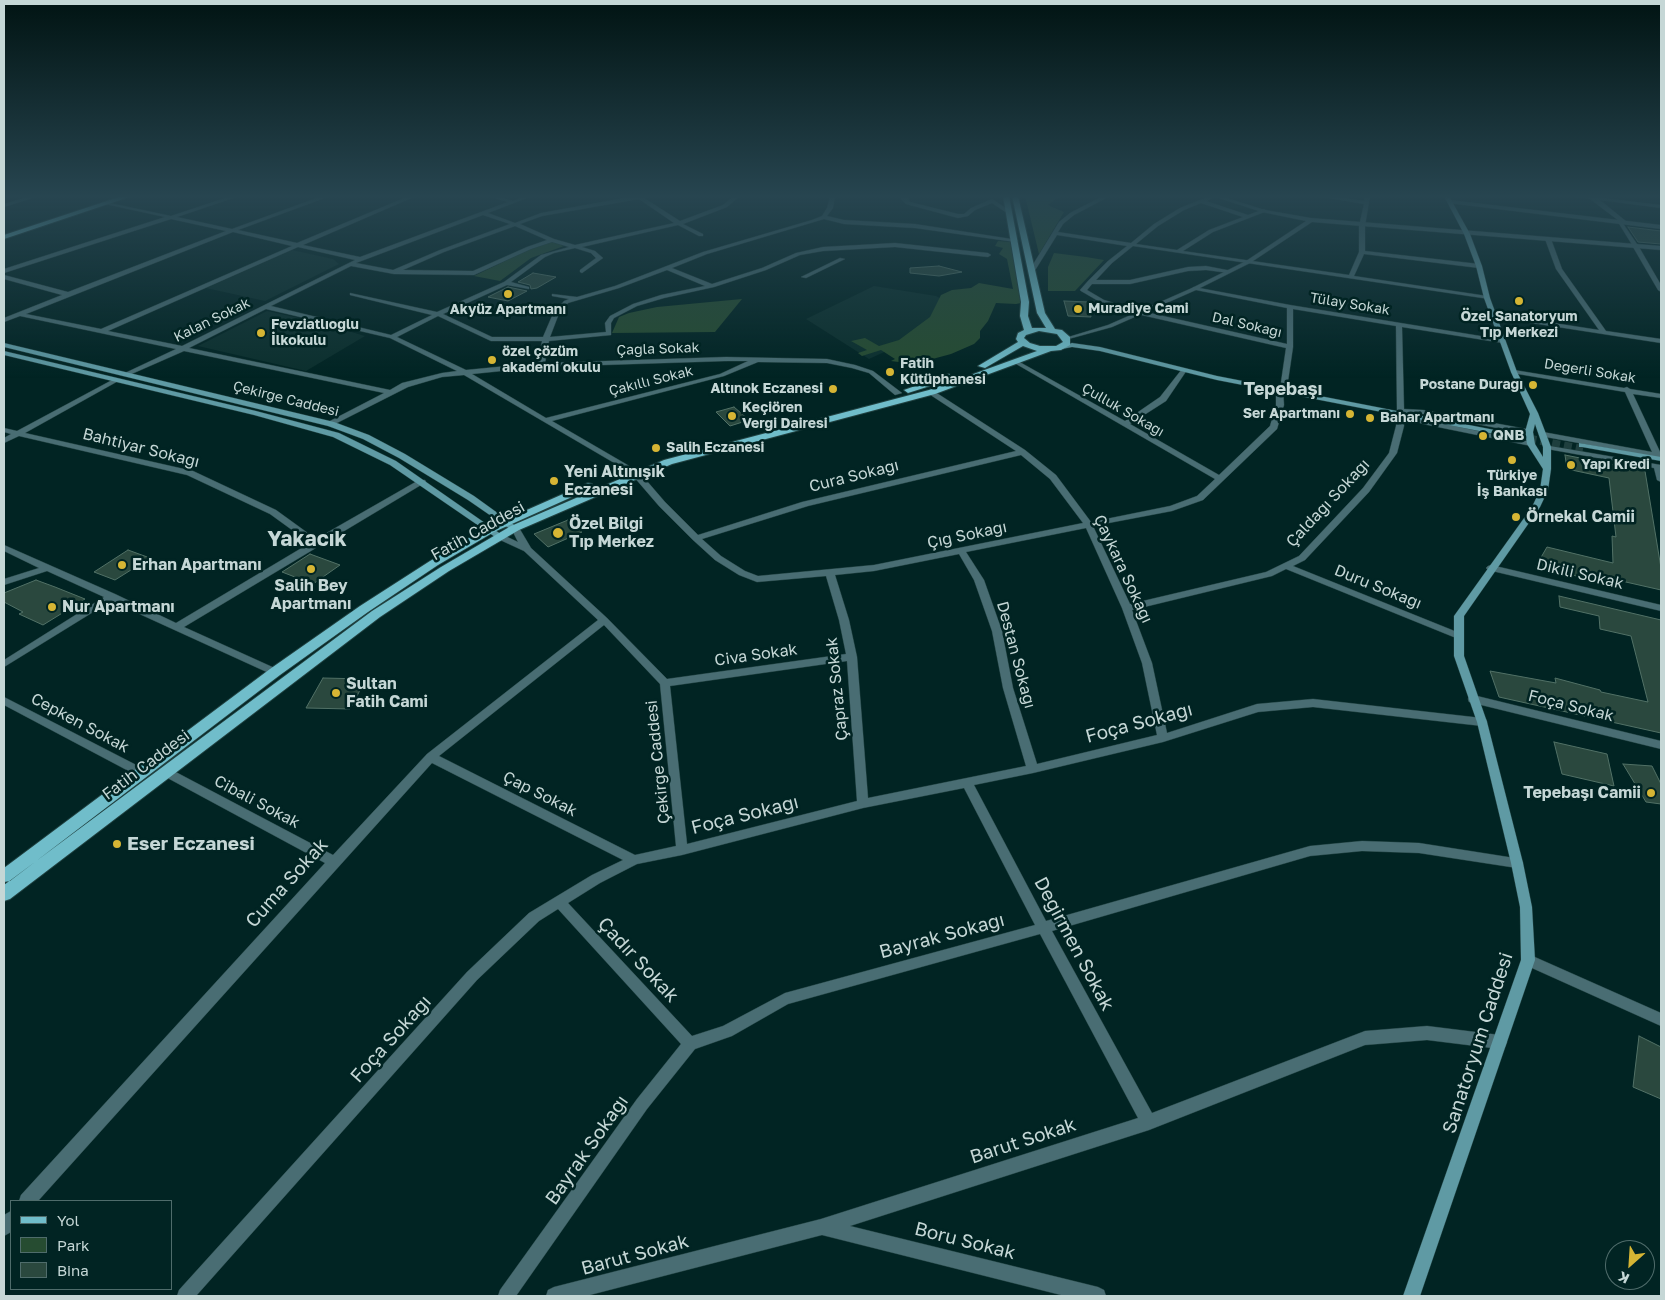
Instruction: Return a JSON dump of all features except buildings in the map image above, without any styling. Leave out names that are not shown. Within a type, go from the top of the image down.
[{"type":"main road","points":[[1018,257],[1026,302],[1024,316],[1028,330]]},
{"type":"main road","points":[[1029,257],[1042,313],[1052,330]]},
{"type":"main road","name":"Sanatoryum Caddesi","points":[[1411,1296],[1528,960],[1526,907],[1517,862],[1482,722],[1459,656],[1459,616],[1491,568],[1536,507],[1544,490],[1547,469],[1547,447],[1534,413],[1514,372],[1487,298],[1476,257]]},
{"type":"main road","points":[[1047,350],[1033,348],[1022,343],[1020,336],[1028,330],[1052,330],[1068,339],[1282,389]]},
{"type":"main road","points":[[1062,347],[1067,343],[1068,339]]},
{"type":"main road","name":"Fatih Caddesi","points":[[4,876],[275,672],[434,563],[510,525],[695,446],[898,393],[986,364],[1022,343]]},
{"type":"main road","name":"Çekirge Caddesi","points":[[4,345],[332,424],[366,437],[402,456],[471,498],[510,525]]},
{"type":"main road","points":[[1062,347],[1072,345],[1100,349],[1184,370],[1504,432]]},
{"type":"main road","name":"Fatih Caddesi","points":[[632,472],[701,452],[932,392],[1014,361],[1062,347]]},
{"type":"main road","name":"Çekirge Caddesi","points":[[4,353],[293,422],[336,435],[393,463],[496,533]]},
{"type":"main road","points":[[1534,413],[1529,432],[1531,444],[1547,469]]},
{"type":"main road","points":[[1583,447],[1660,461]]},
{"type":"main road","name":"Fatih Caddesi","points":[[4,894],[376,614],[496,533]]},
{"type":"street","points":[[4,272],[50,257]]},
{"type":"street","points":[[4,320],[165,257]]},
{"type":"street","points":[[102,331],[271,257]]},
{"type":"street","points":[[350,257],[360,259]]},
{"type":"street","name":"Kalan Sokak","points":[[126,374],[182,349],[366,257]]},
{"type":"street","points":[[394,272],[429,257]]},
{"type":"street","points":[[352,264],[394,272],[474,273],[510,257]]},
{"type":"street","points":[[392,337],[506,283],[542,257]]},
{"type":"street","points":[[582,271],[600,258],[598,257]]},
{"type":"street","points":[[541,365],[546,339],[555,316],[566,302],[597,294],[696,257]]},
{"type":"street","points":[[352,294],[438,314],[491,339],[546,339],[608,334],[608,323],[619,313],[663,296],[712,286],[792,257]]},
{"type":"street","points":[[1032,271],[1041,257]]},
{"type":"street","points":[[1090,282],[1116,257]]},
{"type":"street","points":[[1217,257],[1487,298]]},
{"type":"street","points":[[1068,339],[1110,326],[1194,289],[1256,257]]},
{"type":"street","points":[[1351,278],[1360,257]]},
{"type":"street","points":[[1401,257],[1479,266]]},
{"type":"street","points":[[1554,257],[1559,269],[1604,332]]},
{"type":"street","points":[[1642,257],[1661,290]]},
{"type":"street","points":[[804,278],[842,259]]},
{"type":"street","points":[[668,268],[712,286]]},
{"type":"street","points":[[1090,282],[1130,282],[1188,269],[1206,268],[1228,271]]},
{"type":"street","points":[[4,277],[67,294]]},
{"type":"street","name":"Dal Sokağı","points":[[1090,282],[1083,290],[1102,301],[1139,313],[1290,347]]},
{"type":"street","points":[[506,283],[527,288]]},
{"type":"street","name":"Tülay Sokak","points":[[1194,289],[1290,307],[1503,341]]},
{"type":"street","points":[[554,295],[576,298]]},
{"type":"street","name":"Çığ Sokağı","points":[[266,307],[392,337],[464,372],[632,472],[718,558],[742,573],[758,579],[874,568],[962,552],[1088,524],[1172,508],[1200,498],[1274,428],[1290,347],[1290,307]]},
{"type":"street","points":[[19,314],[389,392]]},
{"type":"street","points":[[1495,316],[1661,340]]},
{"type":"street","name":"Çaldağı Sokağı","points":[[1127,608],[1269,574],[1302,558],[1366,490],[1393,453],[1400,426],[1398,325]]},
{"type":"street","name":"Çağla Sokak","points":[[332,424],[405,385],[442,375],[541,365],[761,359],[827,361],[870,372],[898,393]]},
{"type":"street","name":"Çakıllı Sokak","points":[[546,420],[722,376],[761,359]]},
{"type":"street","name":"Çulluk Sokağı","points":[[1014,361],[1220,479]]},
{"type":"street","points":[[1124,425],[1163,399],[1184,370]]},
{"type":"street","name":"Değerli Sokak","points":[[1514,372],[1628,389],[1661,396]]},
{"type":"street","points":[[4,442],[116,380]]},
{"type":"street","points":[[1628,389],[1660,461],[1661,480]]},
{"type":"street","name":"Çaykara Sokağı","points":[[932,392],[1022,452],[1053,477],[1088,524],[1127,608],[1147,663],[1163,738]]},
{"type":"street","points":[[1400,412],[1423,412],[1529,432]]},
{"type":"street","points":[[1400,412],[1423,422],[1531,444]]},
{"type":"street","name":"Bahtiyar Sokağı","points":[[4,430],[190,473],[273,512],[316,543]]},
{"type":"street","points":[[1543,434],[1660,461]]},
{"type":"street","points":[[1547,447],[1660,461]]},
{"type":"street","name":"Cura Sokağı","points":[[696,538],[805,504],[1022,452]]},
{"type":"street","points":[[177,627],[422,482]]},
{"type":"street","name":"Çekirge Caddesi","points":[[510,525],[527,550],[604,620],[665,683],[682,850]]},
{"type":"street","name":"Çekirge Caddesi","points":[[496,533],[527,550]]},
{"type":"street","points":[[4,548],[275,672]]},
{"type":"street","name":"Destan Sokağı","points":[[962,552],[979,580],[997,631],[1008,688],[1033,769]]},
{"type":"street","name":"Duru Sokağı","points":[[1285,566],[1459,636]]},
{"type":"street","points":[[4,582],[47,568]]},
{"type":"street","name":"Dikili Sokak","points":[[1491,568],[1661,608]]},
{"type":"street","name":"Çapraz Sokak","points":[[830,572],[844,620],[852,657],[863,804]]},
{"type":"street","points":[[4,664],[112,596]]},
{"type":"street","name":"Cuma Sokak","points":[[28,1200],[431,757],[604,620]]},
{"type":"street","name":"Civa Sokak","points":[[665,683],[852,657]]},
{"type":"street","name":"Foça Sokak","points":[[1474,699],[1661,745]]},
{"type":"street","name":"Cepken Sokak","points":[[4,701],[142,773]]},
{"type":"street","name":"Foça Sokağı","points":[[185,1296],[472,976],[534,917],[596,879],[634,860],[682,850],[863,804],[1033,769],[1163,738],[1257,708],[1313,703],[1482,722]]},
{"type":"street","name":"Çap Sokak","points":[[431,757],[634,860]]},
{"type":"street","name":"Cibali Sokak","points":[[166,772],[334,862]]},
{"type":"street","name":"Değirmen Sokak","points":[[967,783],[1043,928],[1150,1122]]},
{"type":"street","name":"Bayrak Sokağı","points":[[506,1296],[642,1104],[690,1044],[727,1031],[785,999],[1043,928],[1310,851],[1362,846],[1419,848],[1517,862]]},
{"type":"street","name":"Çadır Sokak","points":[[558,901],[690,1044]]},
{"type":"street","points":[[1528,960],[1661,1020]]},
{"type":"street","name":"Barut Sokak","points":[[554,1296],[821,1227],[1150,1122],[1365,1038],[1427,1033],[1500,1042]]},
{"type":"street","name":"Boru Sokak","points":[[821,1227],[1098,1296]]},
{"type":"shaded area","points":[[277,257],[322,257],[333,259],[339,264],[265,301],[206,288]]},
{"type":"shaded area","points":[[874,286],[936,296],[947,302],[908,341],[869,359],[806,319]]},
{"type":"shaded area","points":[[267,311],[321,323],[365,336],[306,371],[198,346]]},
{"type":"green space","points":[[514,257],[535,257],[500,281],[474,276]]},
{"type":"green space","points":[[1003,257],[1014,257],[1021,303],[996,303],[988,321],[980,331],[980,338],[974,344],[951,354],[914,364],[891,361],[895,359],[881,350],[862,356],[858,353],[867,350],[851,341],[865,338],[879,346],[899,340],[930,317],[941,295],[952,290],[971,288],[979,283],[1013,289],[1007,259]]},
{"type":"green space","points":[[1052,257],[1083,257],[1104,260],[1075,291],[1048,291],[1048,267]]},
{"type":"green space","points":[[742,299],[715,332],[612,333],[619,317],[629,313],[657,307]]},
{"type":"tunnel","points":[[1505,434],[1583,449]]},
{"type":"place","name":"Akyüz Apartmanı","points":[[508,294]]},
{"type":"place","name":"Özel Sanatoryum Tıp Merkezi","points":[[1519,301]]},
{"type":"place","name":"Muradiye Cami","points":[[1078,309]]},
{"type":"place","name":"Fevziatlıoğlu İlkokulu","points":[[261,333]]},
{"type":"place","name":"özel çözüm akademi okulu","points":[[492,360]]},
{"type":"place","name":"Fatih Kütüphanesi","points":[[890,372]]},
{"type":"place","name":"Postane Durağı","points":[[1533,385]]},
{"type":"place","name":"Altınok Eczanesi","points":[[833,389]]},
{"type":"place","name":"Ser Apartmanı","points":[[1350,414]]},
{"type":"place","name":"Keçiören Vergi Dairesi","points":[[732,416]]},
{"type":"place","name":"Bahar Apartmanı","points":[[1370,418]]},
{"type":"place","name":"QNB","points":[[1483,436]]},
{"type":"place","name":"Salih Eczanesi","points":[[656,448]]},
{"type":"place","name":"Türkiye İş Bankası","points":[[1512,460]]},
{"type":"place","name":"Yapı Kredi","points":[[1571,465]]},
{"type":"place","name":"Yeni Altınışık Eczanesi","points":[[554,481]]},
{"type":"place","name":"Örnekal Camii","points":[[1516,517]]},
{"type":"place","name":"Özel Bilgi Tıp Merkez","points":[[558,533]]},
{"type":"place","name":"Erhan Apartmanı","points":[[122,565]]},
{"type":"place","name":"Salih Bey Apartmanı","points":[[311,569]]},
{"type":"place","name":"Nur Apartmanı","points":[[52,607]]},
{"type":"place","name":"Sultan Fatih Cami","points":[[336,693]]},
{"type":"place","name":"Tepebaşı Camii","points":[[1651,793]]},
{"type":"place","name":"Eser Eczanesi","points":[[117,844]]},
{"type":"district","name":"Tepebaşı","points":[[1283,389]]},
{"type":"district","name":"Yakacık","points":[[307,539]]}]
